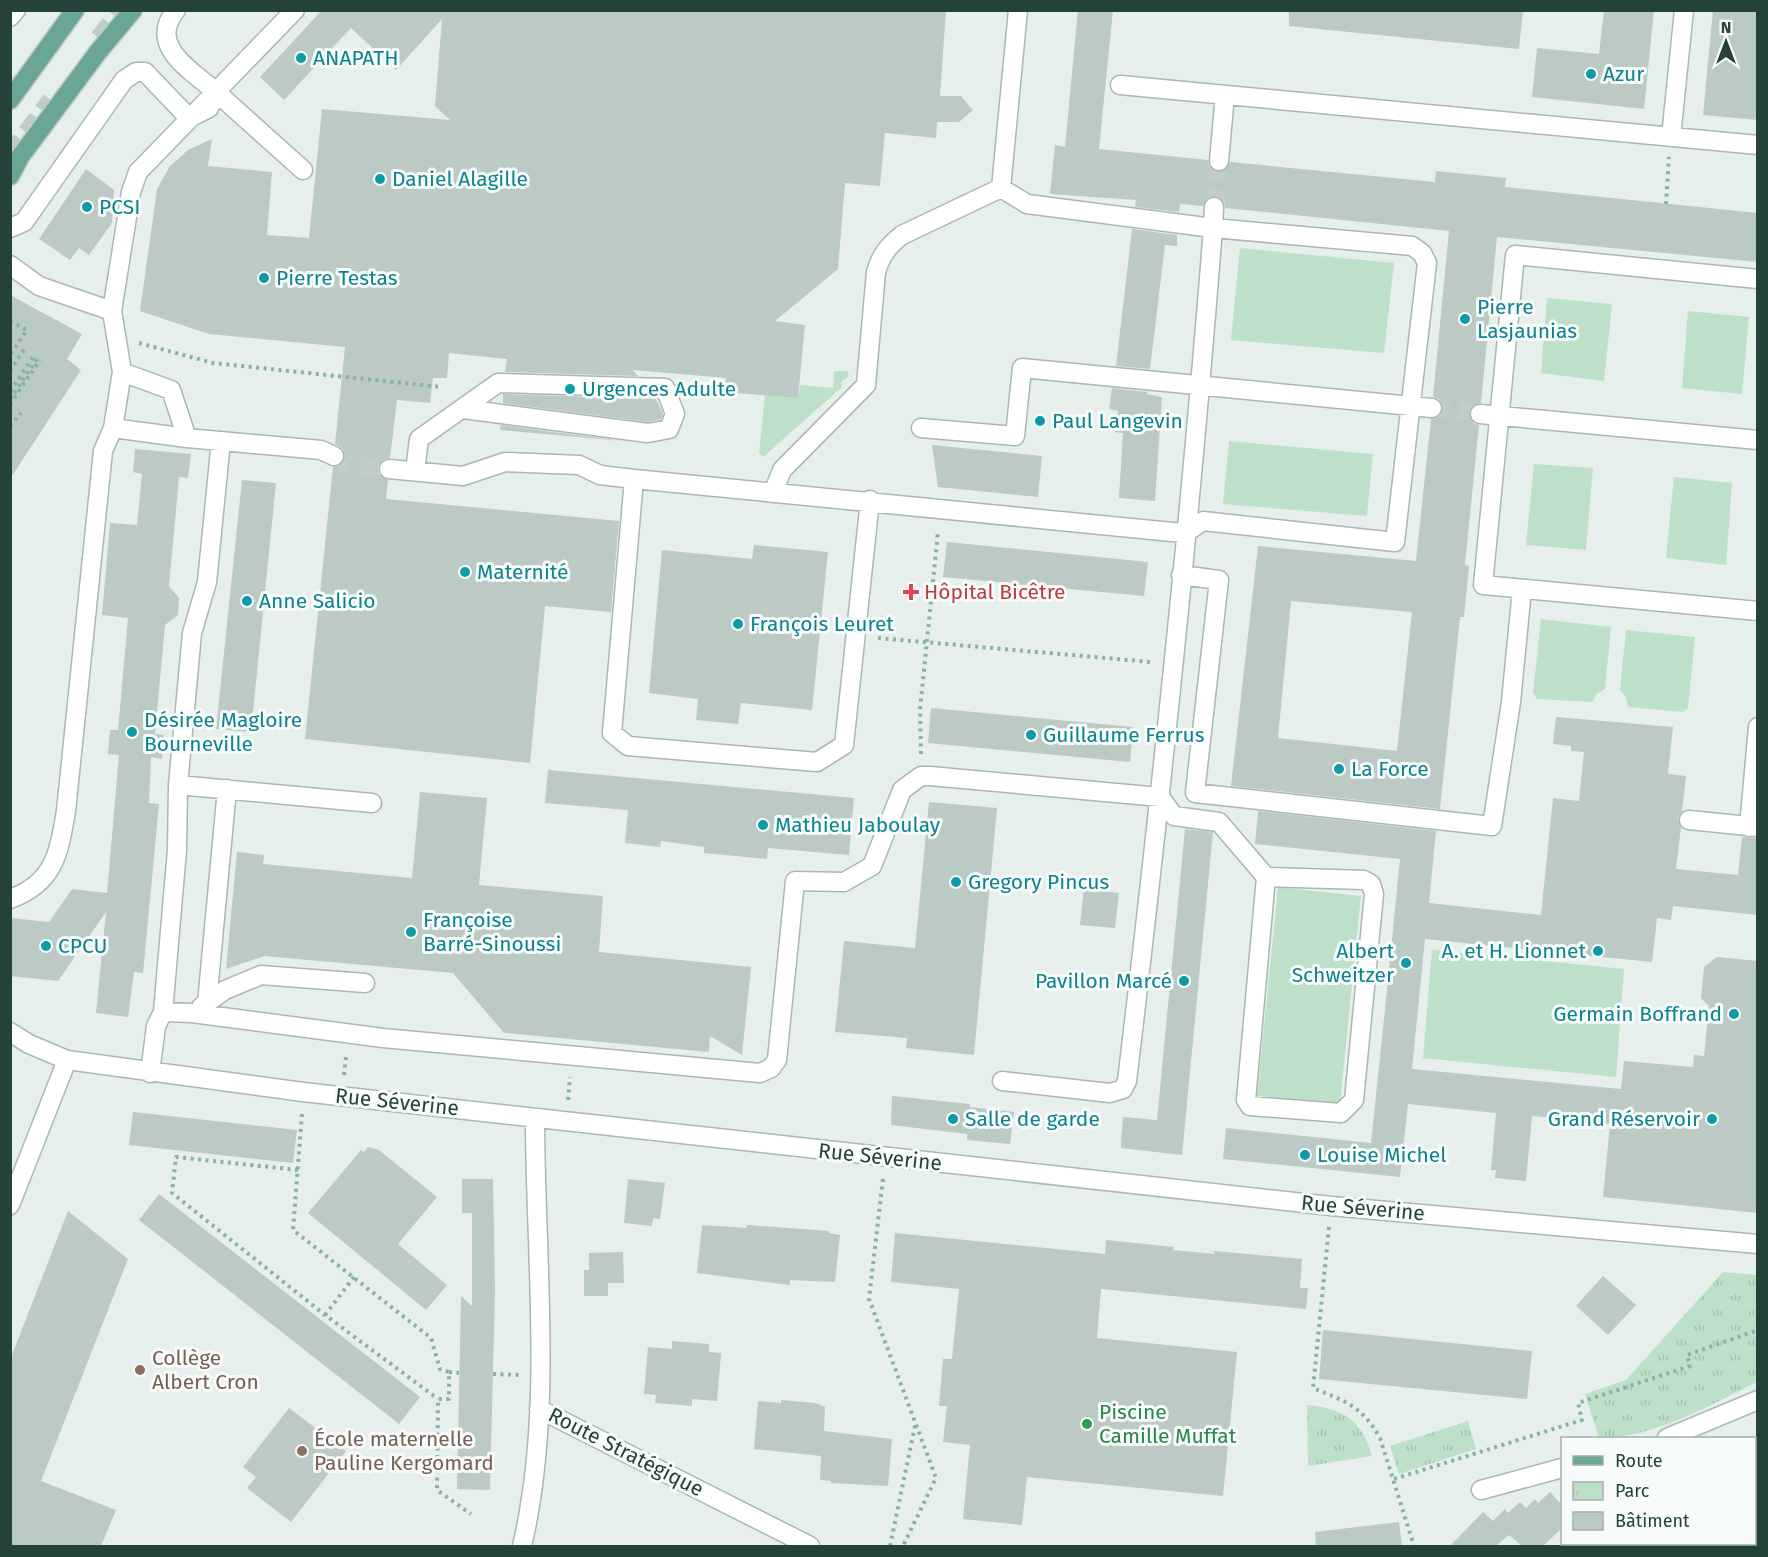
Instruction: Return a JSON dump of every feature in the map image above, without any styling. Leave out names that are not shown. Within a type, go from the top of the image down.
[{"type":"main road","points":[[10,100],[75,10]]},
{"type":"main road","points":[[10,176],[34,138],[98,52],[133,10]]},
{"type":"street","points":[[10,17],[15,10]]},
{"type":"street","points":[[176,10],[167,22],[167,45],[176,57],[303,170]]},
{"type":"street","points":[[10,899],[23,895],[44,877],[58,858],[66,811],[103,451],[113,428],[123,372],[112,312],[131,192],[138,172],[295,10]]},
{"type":"street","points":[[1001,188],[1018,10]]},
{"type":"street","points":[[1671,137],[1684,10]]},
{"type":"street","points":[[10,228],[24,222],[124,80],[136,72],[145,72],[157,82],[189,118]]},
{"type":"street","points":[[1120,85],[1758,145]]},
{"type":"street","points":[[1219,161],[1225,95]]},
{"type":"street","points":[[389,469],[463,476],[505,462],[579,465],[600,475],[634,479],[1185,533],[1203,520],[1395,542],[1408,406],[1426,263],[1422,253],[1412,246],[1213,228],[1027,204],[1001,188]]},
{"type":"street","points":[[772,493],[782,470],[866,385],[876,272],[880,258],[888,246],[902,236],[1001,188]]},
{"type":"street","points":[[1002,1081],[1110,1094],[1123,1089],[1127,1081],[1160,796],[1200,386],[1214,207]]},
{"type":"street","points":[[1758,279],[1515,255],[1483,585],[1758,611]]},
{"type":"street","points":[[10,265],[39,286],[112,312]]},
{"type":"street","points":[[921,428],[1015,436],[1022,368],[1432,408]]},
{"type":"street","points":[[123,372],[171,390],[187,438]]},
{"type":"street","points":[[415,471],[419,440],[498,382],[665,388],[675,414],[669,429],[648,433],[463,409]]},
{"type":"street","points":[[1480,414],[1758,440]]},
{"type":"street","points":[[113,428],[187,438],[321,450],[334,456]]},
{"type":"street","points":[[150,1072],[156,1026],[163,1012],[177,850],[178,785],[192,633],[207,582],[221,441]]},
{"type":"street","points":[[634,479],[612,733],[628,746],[817,762],[844,745],[870,501]]},
{"type":"street","points":[[1181,575],[1219,580],[1195,793],[1492,826],[1511,702],[1522,589]]},
{"type":"street","points":[[1689,820],[1753,827],[1758,727]]},
{"type":"street","points":[[163,1012],[200,1008],[394,1039],[760,1073],[771,1068],[777,1060],[795,881],[844,882],[872,866],[902,790],[921,776],[1160,796]]},
{"type":"street","points":[[178,785],[372,803]]},
{"type":"street","points":[[200,1008],[226,789]]},
{"type":"street","points":[[1160,796],[1174,816],[1219,822],[1266,877],[1246,1100],[1250,1106],[1341,1113],[1349,1108],[1354,1100],[1374,894],[1371,884],[1364,880],[1266,877]]},
{"type":"street","points":[[200,1008],[225,990],[261,975],[365,983]]},
{"type":"street","name":"Rue Séverine","points":[[10,1032],[29,1044],[67,1060],[342,1096],[1331,1206],[1758,1244]]},
{"type":"street","points":[[10,1206],[67,1060]]},
{"type":"street","name":"Route Stratégique","points":[[535,1118],[539,1409],[810,1546]]},
{"type":"street","points":[[1668,1437],[1758,1400]]},
{"type":"street","points":[[522,1546],[533,1502],[539,1409]]},
{"type":"street","points":[[1481,1490],[1561,1469]]},
{"type":"path","points":[[1666,204],[1671,137]]},
{"type":"path","points":[[10,321],[27,330],[10,355]]},
{"type":"path","points":[[115,337],[213,363],[441,387]]},
{"type":"path","points":[[10,350],[17,341]]},
{"type":"path","points":[[10,371],[26,346]]},
{"type":"path","points":[[10,391],[37,358]]},
{"type":"path","points":[[10,399],[37,358]]},
{"type":"path","points":[[10,404],[37,358]]},
{"type":"path","points":[[10,426],[12,420],[21,413]]},
{"type":"path","points":[[921,776],[920,710],[935,550],[939,531],[943,526]]},
{"type":"path","points":[[854,636],[1173,664]]},
{"type":"path","points":[[342,1096],[347,1053]]},
{"type":"path","points":[[301,1123],[293,1230],[431,1338],[440,1370],[459,1373]]},
{"type":"path","points":[[298,1170],[176,1157],[172,1193],[325,1315],[438,1399],[448,1399],[449,1372]]},
{"type":"path","points":[[885,1158],[869,1299],[936,1478],[903,1546]]},
{"type":"path","points":[[1331,1206],[1312,1388],[1340,1397],[1368,1419],[1380,1438],[1414,1546]]},
{"type":"path","points":[[325,1315],[354,1277]]},
{"type":"path","points":[[1394,1479],[1582,1420],[1578,1403],[1690,1366],[1687,1355],[1758,1330]]},
{"type":"path","points":[[438,1399],[437,1490],[471,1514]]},
{"type":"path","points":[[891,1546],[916,1421]]},
{"type":"green space","points":[[1240,248],[1394,263],[1384,353],[1231,340]]},
{"type":"green space","points":[[1547,298],[1612,304],[1604,381],[1541,373]]},
{"type":"green space","points":[[1688,311],[1749,317],[1742,394],[1682,388]]},
{"type":"green space","points":[[834,371],[847,371],[849,376],[841,382],[842,387],[763,457],[759,453],[765,395],[798,398],[800,385],[833,388]]},
{"type":"green space","points":[[1229,441],[1373,454],[1367,516],[1223,504]]},
{"type":"green space","points":[[1534,464],[1593,468],[1586,550],[1526,545]]},
{"type":"green space","points":[[1674,477],[1732,483],[1726,565],[1666,558]]},
{"type":"green space","points":[[1541,619],[1611,627],[1605,689],[1597,694],[1592,702],[1537,699],[1533,693]]},
{"type":"green space","points":[[1626,630],[1695,637],[1688,708],[1683,712],[1628,707],[1626,697],[1620,690]]},
{"type":"green space","points":[[1278,887],[1361,896],[1340,1104],[1257,1096]]},
{"type":"green space","points":[[1432,950],[1624,969],[1616,1077],[1423,1058]]},
{"type":"green space","points":[[1723,1272],[1757,1275],[1757,1382],[1701,1410],[1660,1427],[1619,1437],[1599,1437],[1585,1394],[1626,1380]]},
{"type":"green space","points":[[1307,1405],[1331,1409],[1349,1418],[1363,1433],[1372,1456],[1308,1466]]},
{"type":"green space","points":[[1468,1421],[1476,1449],[1399,1474],[1390,1446]]},
{"type":"building","points":[[322,10],[946,10],[940,96],[961,96],[973,110],[959,122],[937,122],[936,138],[885,133],[880,186],[845,183],[838,269],[775,321],[805,325],[798,398],[724,392],[726,378],[633,370],[638,376],[505,372],[507,359],[449,353],[447,378],[433,378],[430,403],[397,400],[390,458],[384,459],[378,467],[379,474],[388,480],[386,499],[619,521],[611,612],[545,606],[530,763],[305,739],[333,467],[341,465],[345,456],[343,449],[335,444],[345,347],[209,334],[140,311],[157,189],[170,166],[188,150],[212,139],[208,166],[272,172],[267,235],[309,238],[322,109],[450,120],[435,106],[442,19],[396,70],[351,28],[284,100],[260,77]]},
{"type":"building","name":"Pierre Lasjaunias","points":[[1078,10],[1113,10],[1099,149],[1208,160],[1209,166],[1217,172],[1224,171],[1230,162],[1435,182],[1436,171],[1506,178],[1505,187],[1758,213],[1758,262],[1497,237],[1481,403],[1471,407],[1469,414],[1473,423],[1479,425],[1465,565],[1469,566],[1464,617],[1460,617],[1440,809],[1231,786],[1258,546],[1416,561],[1431,419],[1441,415],[1443,409],[1439,399],[1433,397],[1449,231],[1225,208],[1224,201],[1215,196],[1208,197],[1203,206],[1180,204],[1179,212],[1135,207],[1136,200],[1050,194],[1055,145],[1065,147]],"holes":[[[1291,601],[1412,612],[1397,751],[1278,738]]]},
{"type":"building","points":[[1289,10],[1523,10],[1519,49],[1289,26]]},
{"type":"building","name":"Azur","points":[[1604,10],[1654,10],[1644,109],[1532,97],[1537,48],[1599,54]]},
{"type":"building","points":[[1713,10],[1758,10],[1758,120],[1703,115]]},
{"type":"building","name":"PCSI","points":[[86,169],[114,190],[112,223],[89,255],[79,248],[70,260],[39,239]]},
{"type":"building","points":[[1132,229],[1177,235],[1177,246],[1165,245],[1150,369],[1116,366]]},
{"type":"building","points":[[10,295],[82,334],[67,359],[81,370],[10,479]]},
{"type":"building","points":[[1112,388],[1147,392],[1147,394],[1162,397],[1155,501],[1119,498],[1123,433],[1115,432],[1118,411],[1109,409]]},
{"type":"building","points":[[503,394],[656,399],[663,414],[661,419],[648,422],[503,403]]},
{"type":"building","points":[[501,425],[622,441],[500,430]]},
{"type":"building","name":"Paul Langevin","points":[[932,445],[1042,456],[1038,497],[938,487]]},
{"type":"building","name":"Désirée Magloire Bourneville","points":[[135,449],[191,454],[188,478],[179,477],[169,586],[179,598],[178,615],[165,625],[155,734],[164,735],[162,759],[151,757],[149,803],[159,804],[143,973],[134,972],[128,1017],[96,1013],[106,912],[58,981],[10,976],[10,918],[49,922],[72,889],[107,893],[119,755],[108,754],[110,730],[118,730],[128,618],[102,615],[110,523],[137,525],[142,474],[133,472]]},
{"type":"building","name":"Anne Salicio","points":[[242,480],[276,483],[251,732],[216,729]]},
{"type":"building","points":[[947,542],[1148,562],[1144,596],[943,577]]},
{"type":"building","name":"François Leuret","points":[[754,545],[828,552],[812,710],[741,703],[738,724],[696,720],[698,699],[649,693],[662,550],[752,559]]},
{"type":"building","name":"Guillaume Ferrus","points":[[931,708],[1133,727],[1130,762],[928,743]]},
{"type":"building","points":[[1556,717],[1673,727],[1668,774],[1686,776],[1682,811],[1678,818],[1681,827],[1676,869],[1738,875],[1742,837],[1758,838],[1758,915],[1673,906],[1671,920],[1657,918],[1652,962],[1425,939],[1412,1069],[1621,1089],[1624,1061],[1693,1067],[1694,1055],[1704,1056],[1709,1006],[1701,998],[1704,967],[1717,957],[1758,961],[1758,1213],[1603,1197],[1610,1124],[1532,1116],[1526,1181],[1495,1178],[1496,1170],[1491,1170],[1496,1113],[1408,1104],[1400,1177],[1223,1159],[1226,1128],[1371,1143],[1387,990],[1400,859],[1255,844],[1258,811],[1436,831],[1429,903],[1541,915],[1553,798],[1579,801],[1584,752],[1571,751],[1571,746],[1553,744]]},
{"type":"building","name":"Mathieu Jaboulay","points":[[548,770],[854,798],[849,855],[768,848],[767,859],[704,853],[704,847],[661,841],[660,847],[625,843],[628,810],[545,803]]},
{"type":"building","name":"Françoise Barré-Sinoussi","points":[[420,792],[487,798],[479,885],[603,896],[599,952],[751,967],[742,1055],[710,1036],[709,1052],[504,1033],[453,973],[264,956],[226,969],[237,852],[264,855],[263,864],[412,878]]},
{"type":"building","name":"Gregory Pincus","points":[[929,802],[997,808],[974,1055],[906,1048],[907,1038],[835,1032],[844,941],[915,948]]},
{"type":"building","name":"Pavillon Marcé","points":[[1185,829],[1213,832],[1182,1155],[1121,1148],[1121,1141],[1123,1117],[1157,1120]]},
{"type":"building","points":[[1084,889],[1119,893],[1115,928],[1080,925]]},
{"type":"building","name":"Salle de garde","points":[[892,1096],[970,1104],[970,1107],[1014,1112],[1010,1144],[967,1140],[967,1134],[891,1125]]},
{"type":"building","points":[[133,1112],[297,1130],[293,1163],[129,1145]]},
{"type":"building","points":[[368,1147],[379,1150],[437,1197],[398,1244],[447,1285],[426,1310],[308,1213],[361,1150],[364,1152]]},
{"type":"building","points":[[462,1179],[493,1179],[495,1290],[490,1490],[457,1489],[461,1296],[472,1306],[472,1213],[462,1213]]},
{"type":"building","points":[[628,1179],[665,1183],[660,1219],[653,1218],[652,1226],[624,1223]]},
{"type":"building","points":[[159,1194],[420,1397],[399,1424],[139,1220]]},
{"type":"building","points":[[68,1211],[128,1259],[41,1481],[116,1510],[101,1546],[10,1546],[10,1360]]},
{"type":"building","points":[[702,1225],[746,1228],[747,1225],[829,1231],[829,1233],[840,1235],[835,1282],[790,1280],[790,1285],[697,1273]]},
{"type":"building","points":[[895,1233],[1105,1254],[1106,1240],[1214,1254],[1214,1251],[1302,1259],[1300,1288],[1308,1288],[1306,1309],[1101,1289],[1097,1338],[1237,1352],[1223,1496],[1027,1477],[1022,1525],[963,1519],[970,1445],[943,1442],[947,1406],[939,1406],[943,1359],[952,1359],[959,1289],[891,1282]]},
{"type":"building","points":[[623,1252],[624,1283],[608,1283],[608,1296],[584,1296],[584,1270],[589,1270],[589,1253]]},
{"type":"building","points":[[1603,1276],[1636,1305],[1608,1335],[1576,1306]]},
{"type":"building","points":[[1323,1330],[1532,1351],[1527,1399],[1319,1379]]},
{"type":"building","points":[[672,1341],[709,1344],[709,1352],[721,1353],[717,1401],[692,1399],[692,1406],[655,1403],[656,1395],[644,1394],[648,1347],[672,1349]]},
{"type":"building","points":[[781,1400],[815,1403],[825,1407],[824,1431],[892,1439],[888,1486],[831,1483],[831,1481],[820,1480],[821,1456],[754,1449],[758,1401],[781,1403]]},
{"type":"building","points":[[289,1408],[346,1451],[291,1522],[247,1488],[256,1477],[243,1467]]},
{"type":"building","points":[[1550,1492],[1561,1504],[1561,1529],[1543,1546],[1522,1546],[1509,1535],[1496,1546],[1450,1546],[1483,1512],[1493,1521],[1505,1509],[1508,1513],[1520,1502],[1526,1508],[1535,1499],[1538,1503]]},
{"type":"building","points":[[1399,1522],[1402,1546],[1316,1546],[1315,1532]]},
{"type":"tunnel","points":[[99,38],[120,10]]},
{"type":"tunnel","points":[[10,154],[51,100]]},
{"type":"tunnel","points":[[1214,207],[1219,161]]},
{"type":"tunnel","points":[[1432,408],[1480,414]]},
{"type":"tunnel","points":[[334,456],[351,465],[389,469]]},
{"type":"place","name":"ANAPATH","points":[[301,58]]},
{"type":"place","name":"Azur","points":[[1591,74]]},
{"type":"place","name":"Daniel Alagille","points":[[380,179]]},
{"type":"place","name":"PCSI","points":[[87,207]]},
{"type":"place","name":"Pierre Testas","points":[[264,278]]},
{"type":"place","name":"Pierre Lasjaunias","points":[[1465,319]]},
{"type":"place","name":"Urgences Adulte","points":[[570,389]]},
{"type":"place","name":"Paul Langevin","points":[[1040,421]]},
{"type":"place","name":"Maternité","points":[[465,572]]},
{"type":"place","name":"Hôpital Bicêtre","points":[[911,592]]},
{"type":"place","name":"Anne Salicio","points":[[247,601]]},
{"type":"place","name":"François Leuret","points":[[738,624]]},
{"type":"place","name":"Désirée Magloire Bourneville","points":[[132,732]]},
{"type":"place","name":"Guillaume Ferrus","points":[[1031,735]]},
{"type":"place","name":"La Force","points":[[1339,769]]},
{"type":"place","name":"Mathieu Jaboulay","points":[[763,825]]},
{"type":"place","name":"Gregory Pincus","points":[[956,882]]},
{"type":"place","name":"Françoise Barré-Sinoussi","points":[[411,932]]},
{"type":"place","name":"CPCU","points":[[46,946]]},
{"type":"place","name":"A. et H. Lionnet","points":[[1598,951]]},
{"type":"place","name":"Albert Schweitzer","points":[[1406,963]]},
{"type":"place","name":"Pavillon Marcé","points":[[1184,981]]},
{"type":"place","name":"Germain Boffrand","points":[[1734,1014]]},
{"type":"place","name":"Salle de garde","points":[[953,1119]]},
{"type":"place","name":"Grand Réservoir","points":[[1712,1119]]},
{"type":"place","name":"Louise Michel","points":[[1305,1155]]},
{"type":"place","name":"Collège Albert Cron","points":[[140,1370]]},
{"type":"place","name":"Piscine Camille Muffat","points":[[1087,1424]]},
{"type":"place","name":"École maternelle Pauline Kergomard","points":[[302,1451]]}]
